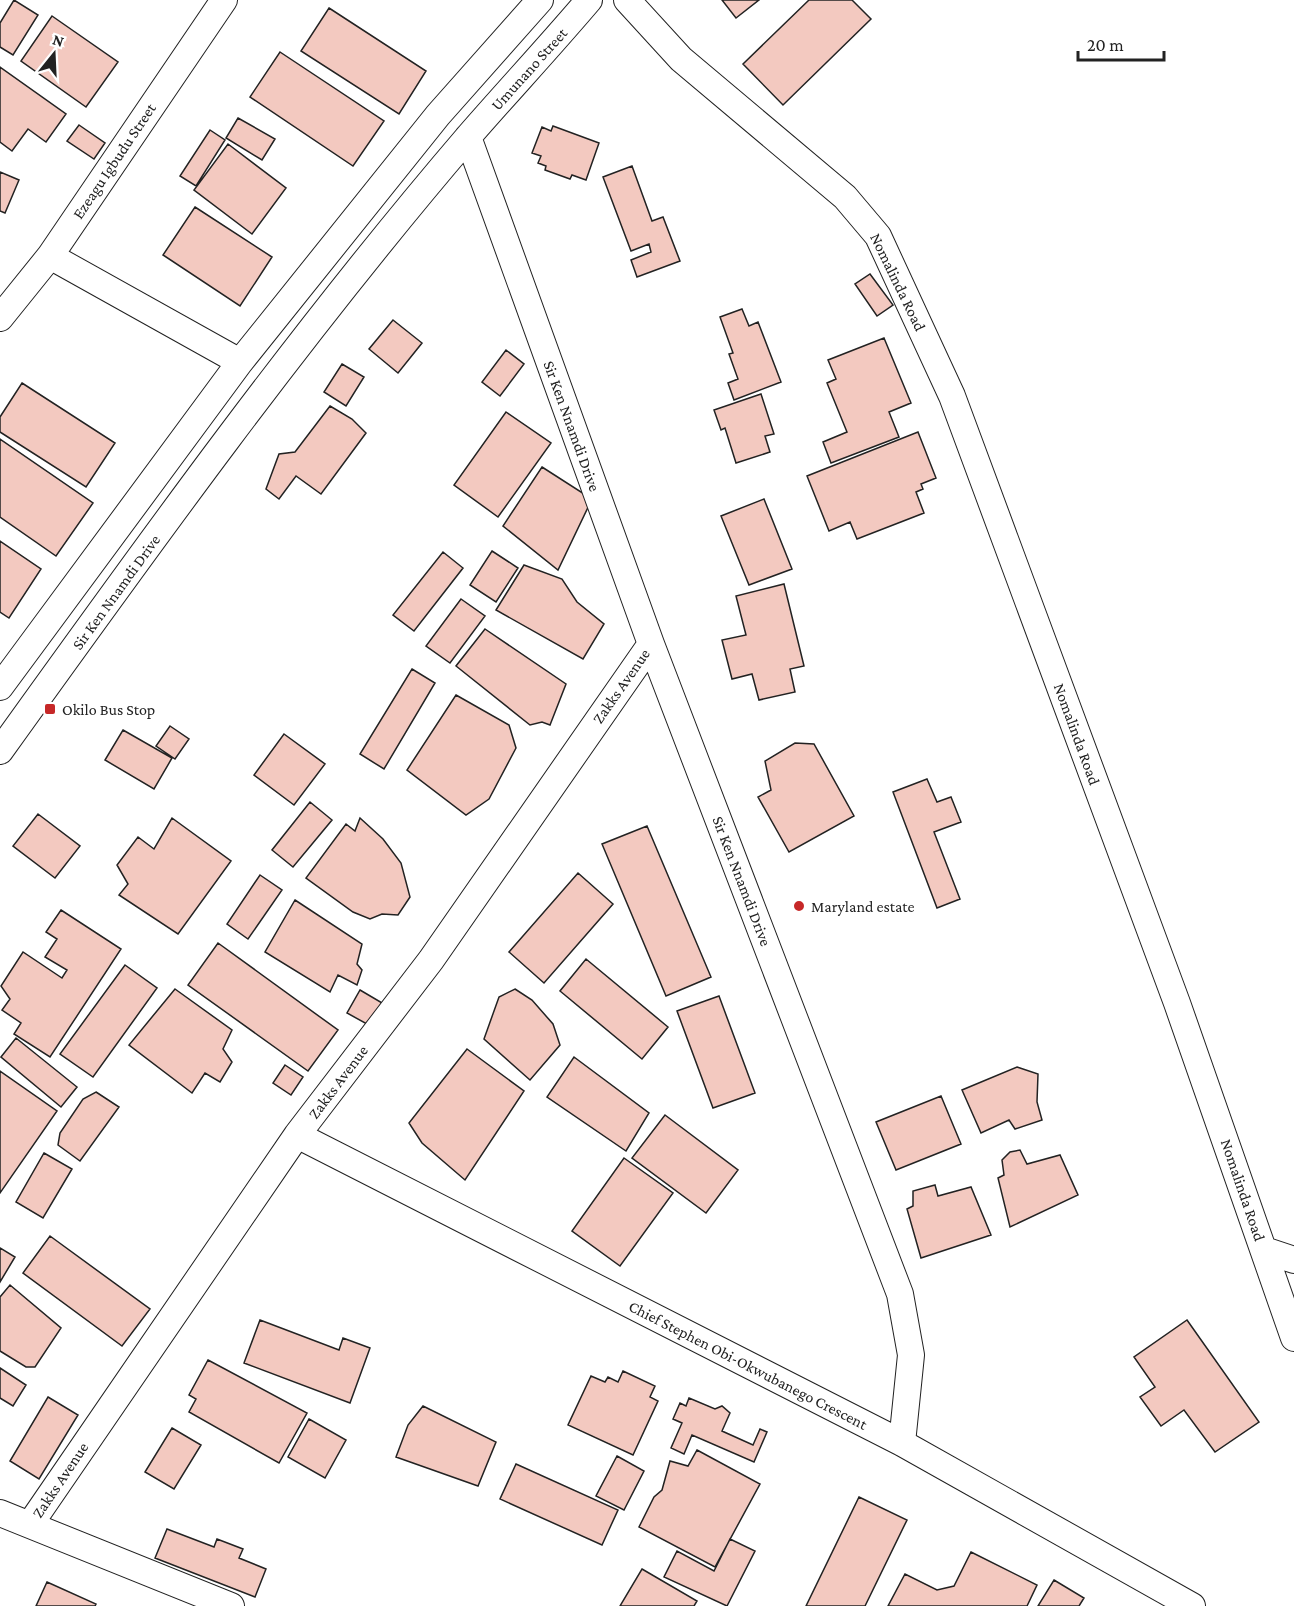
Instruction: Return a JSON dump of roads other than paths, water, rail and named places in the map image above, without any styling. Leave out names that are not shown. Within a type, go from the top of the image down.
[{"type":"street","name":"Ezeagu Igbudu Street","points":[[0,318],[50,256],[224,0]]},
{"type":"street","points":[[0,687],[240,362],[438,115],[540,0]]},
{"type":"street","name":"Umunano Street","points":[[468,137],[589,0]]},
{"type":"street","name":"Nomalinda Road","points":[[627,0],[681,59],[724,98],[804,160],[846,197],[878,236],[952,396],[1177,1003],[1294,1338]]},
{"type":"street","name":"Sir Ken Nnamdi Drive","points":[[468,137],[651,644],[900,1294],[911,1355],[902,1443]]},
{"type":"street","name":"Sir Ken Nnamdi Drive","points":[[0,751],[101,610],[297,349],[468,137]]},
{"type":"street","points":[[50,256],[240,362]]},
{"type":"street","name":"Zakks Avenue","points":[[31,1523],[297,1136],[430,960],[651,644]]},
{"type":"street","name":"Chief Stephen Obi-Okwubanego Crescent","points":[[297,1136],[902,1443],[1192,1606]]},
{"type":"street","points":[[1264,1250],[1294,1260]]},
{"type":"street","points":[[0,1513],[31,1523],[231,1606]]},
{"type":"place","name":"Okilo Bus Stop","points":[[50,709]]},
{"type":"place","name":"Maryland estate","points":[[799,906]]}]
